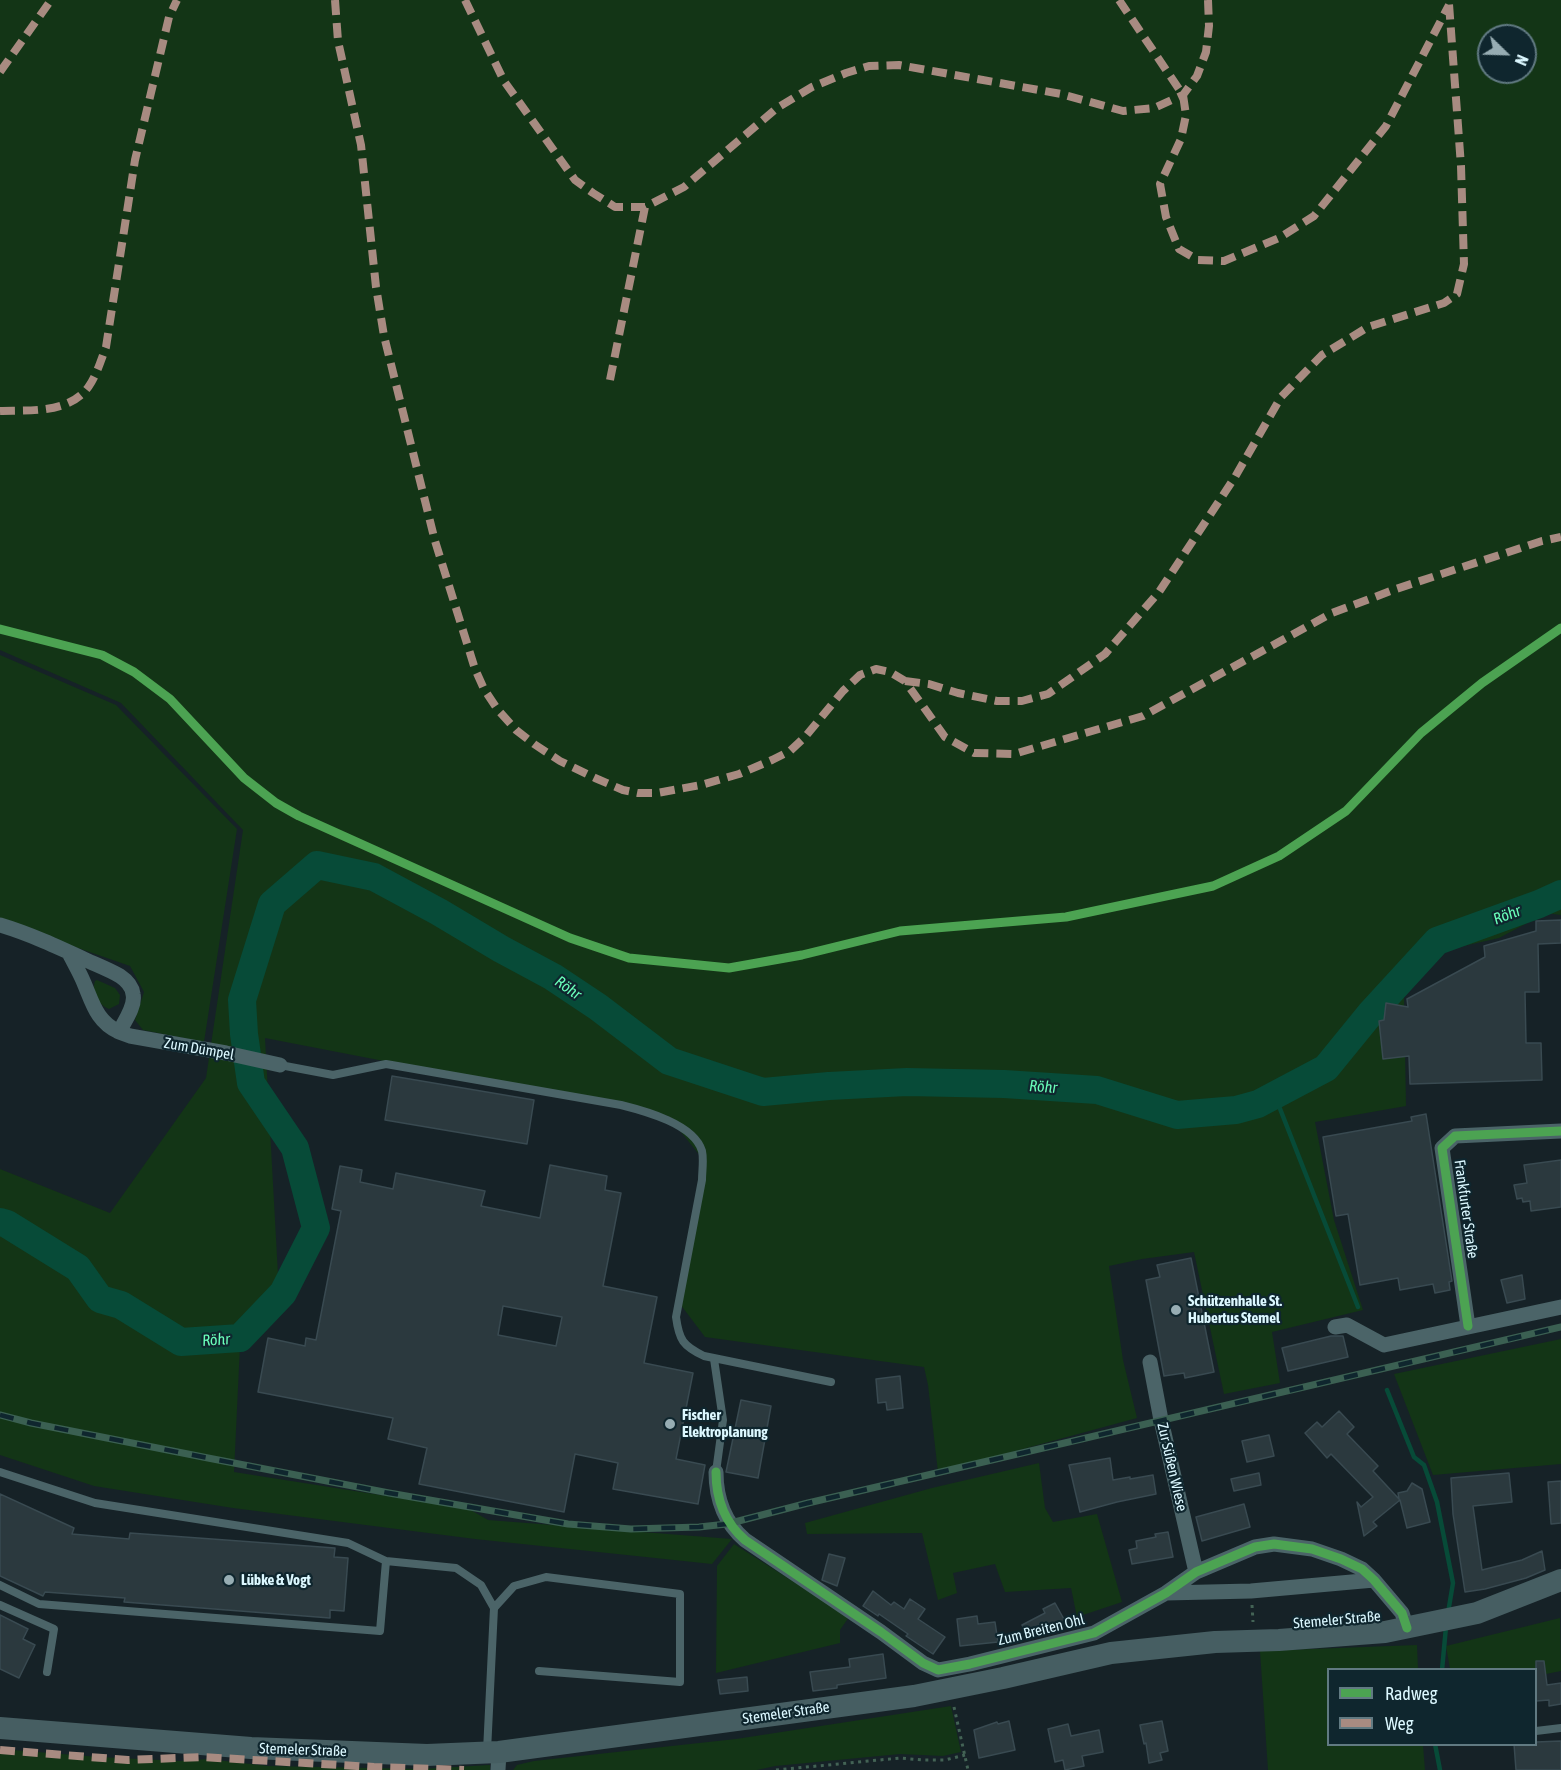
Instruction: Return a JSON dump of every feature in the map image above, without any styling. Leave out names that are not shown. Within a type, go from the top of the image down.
[{"type":"main road","name":"Stemeler Straße","points":[[0,1728],[262,1749],[494,1758],[914,1696],[1111,1653],[1254,1640],[1364,1635],[1407,1628],[1477,1613],[1560,1583]]},
{"type":"street","points":[[0,926],[18,931],[121,976],[129,984],[134,999],[118,1032]]},
{"type":"street","name":"Zum Dümpel","points":[[69,953],[83,980],[96,1014],[110,1028],[130,1036],[279,1065]]},
{"type":"street","name":"Frankfurter Straße","points":[[1468,1326],[1442,1148],[1455,1136],[1561,1131]]},
{"type":"street","points":[[1335,1327],[1347,1325],[1384,1345],[1561,1307]]},
{"type":"street","name":"Zur Süßen Wiese","points":[[1149,1362],[1196,1572]]},
{"type":"street","name":"Zum Breiten Ohl","points":[[716,1472],[719,1500],[734,1530],[745,1540],[923,1663],[938,1670],[1094,1633],[1166,1593],[1196,1572],[1255,1547],[1274,1544],[1312,1549],[1362,1569],[1402,1613],[1407,1628]]},
{"type":"street","name":"Zum Breiten Ohl","points":[[1166,1593],[1251,1591],[1374,1580]]},
{"type":"lane","points":[[279,1065],[333,1075],[386,1064],[621,1105],[650,1112],[677,1126],[692,1136],[702,1150],[703,1164],[676,1317],[678,1333],[688,1348],[704,1356],[831,1382]]},
{"type":"lane","points":[[714,1359],[723,1420],[716,1472]]},
{"type":"lane","points":[[0,1472],[95,1503],[348,1543],[386,1561],[456,1568],[482,1585],[494,1608],[494,1758]]},
{"type":"lane","points":[[0,1585],[39,1604],[380,1631],[386,1561]]},
{"type":"lane","points":[[494,1608],[514,1586],[546,1577],[680,1594],[680,1682],[539,1671]]},
{"type":"lane","points":[[0,1605],[54,1629],[47,1672]]},
{"type":"lane","points":[[1537,1731],[1561,1728]]},
{"type":"path","points":[[1251,1591],[1254,1640]]},
{"type":"path","points":[[950,1688],[968,1770]]},
{"type":"path","points":[[776,1770],[900,1758],[945,1760],[965,1755]]},
{"type":"green space","points":[[0,0],[1561,0],[1561,915],[1546,913],[1499,938],[1446,950],[1404,995],[1406,1106],[1315,1122],[1334,1220],[1363,1310],[1272,1332],[1280,1383],[1224,1394],[1194,1252],[1109,1266],[1123,1360],[1137,1418],[938,1472],[924,1367],[705,1337],[677,1300],[706,1163],[668,1116],[265,1038],[279,1293],[240,1346],[234,1472],[469,1509],[488,1520],[732,1539],[712,1564],[475,1539],[233,1508],[94,1486],[0,1455],[0,1169],[110,1213],[206,1078],[243,830],[121,703],[0,650]]},
{"type":"green space","points":[[0,655],[116,705],[237,829],[204,1042],[143,1030],[135,1020],[144,992],[130,966],[0,921]]},
{"type":"green space","points":[[97,980],[115,988],[120,995],[119,1004],[109,1009],[99,1001],[94,990]]},
{"type":"green space","points":[[1561,1339],[1561,1464],[1433,1475],[1394,1374]]},
{"type":"green space","points":[[1039,1463],[1045,1508],[1053,1522],[1097,1514],[1122,1602],[1077,1617],[1071,1588],[1005,1592],[995,1564],[953,1573],[957,1593],[938,1600],[922,1533],[807,1534],[805,1523],[932,1488]]},
{"type":"green space","points":[[734,1544],[849,1617],[840,1630],[840,1643],[716,1673],[717,1566]]},
{"type":"green space","points":[[1560,1618],[1561,1671],[1537,1676],[1537,1668],[1450,1668],[1446,1646]]},
{"type":"green space","points":[[1417,1645],[1418,1668],[1327,1668],[1327,1746],[1423,1746],[1425,1770],[1268,1770],[1260,1651]]},
{"type":"green space","points":[[951,1706],[961,1752],[943,1756],[900,1754],[775,1766],[757,1770],[513,1770],[517,1765],[534,1761],[736,1739]]},
{"type":"green space","points":[[0,1749],[180,1761],[208,1759],[268,1766],[422,1769],[490,1765],[490,1770],[0,1770]]},
{"type":"building","points":[[1561,920],[1561,943],[1538,944],[1539,992],[1525,992],[1526,1043],[1541,1043],[1542,1080],[1410,1084],[1409,1056],[1383,1059],[1379,1021],[1384,1020],[1386,1003],[1408,1007],[1407,999],[1485,957],[1484,946],[1536,931],[1536,921]]},
{"type":"building","points":[[392,1076],[534,1100],[527,1144],[385,1120]]},
{"type":"building","points":[[1426,1114],[1452,1281],[1449,1282],[1450,1290],[1435,1293],[1433,1284],[1400,1290],[1398,1278],[1360,1285],[1348,1214],[1336,1216],[1323,1137],[1412,1121],[1411,1117]]},
{"type":"building","points":[[1561,1160],[1561,1207],[1531,1211],[1530,1201],[1523,1202],[1522,1198],[1517,1199],[1514,1185],[1527,1183],[1524,1165]]},
{"type":"building","points":[[550,1165],[607,1176],[605,1190],[621,1193],[603,1286],[657,1297],[644,1363],[693,1373],[676,1459],[705,1465],[698,1504],[613,1489],[618,1463],[575,1454],[564,1512],[419,1484],[427,1448],[388,1439],[393,1418],[258,1392],[268,1338],[305,1346],[306,1338],[316,1340],[341,1211],[332,1209],[340,1166],[362,1170],[360,1182],[393,1189],[396,1173],[485,1191],[481,1206],[540,1218]],"holes":[[[503,1306],[562,1317],[556,1346],[498,1335]]]},
{"type":"building","name":"Schützenhalle St. Hubertus Stemel","points":[[1191,1258],[1214,1372],[1185,1378],[1184,1373],[1164,1376],[1146,1280],[1160,1277],[1157,1265]]},
{"type":"building","points":[[1522,1275],[1525,1299],[1507,1303],[1501,1280]]},
{"type":"building","points":[[1331,1336],[1343,1336],[1348,1357],[1288,1371],[1282,1348]]},
{"type":"building","points":[[900,1376],[903,1408],[887,1410],[886,1402],[878,1403],[876,1379]]},
{"type":"building","points":[[741,1400],[771,1406],[758,1478],[726,1472]]},
{"type":"building","points":[[1339,1411],[1354,1427],[1347,1434],[1378,1466],[1373,1471],[1399,1499],[1398,1493],[1407,1491],[1412,1483],[1422,1489],[1430,1522],[1407,1528],[1400,1500],[1373,1522],[1377,1526],[1364,1536],[1357,1502],[1361,1507],[1373,1497],[1331,1454],[1327,1458],[1305,1433],[1317,1422],[1322,1427]]},
{"type":"building","points":[[1269,1435],[1274,1456],[1247,1462],[1242,1441]]},
{"type":"building","points":[[1110,1458],[1113,1480],[1153,1475],[1156,1494],[1080,1512],[1069,1465]]},
{"type":"building","points":[[1259,1473],[1261,1485],[1234,1491],[1231,1479]]},
{"type":"building","points":[[1509,1473],[1512,1502],[1473,1506],[1482,1570],[1522,1560],[1542,1551],[1545,1570],[1526,1578],[1465,1592],[1453,1514],[1451,1478]]},
{"type":"building","points":[[1561,1481],[1561,1523],[1551,1524],[1548,1482]]},
{"type":"building","points":[[0,1494],[74,1528],[72,1534],[129,1539],[130,1533],[335,1548],[334,1557],[348,1558],[344,1611],[330,1610],[330,1618],[124,1602],[125,1598],[45,1592],[43,1596],[0,1576]]},
{"type":"building","points":[[1244,1504],[1250,1527],[1202,1541],[1196,1517]]},
{"type":"building","points":[[1168,1532],[1173,1557],[1132,1564],[1129,1550],[1137,1548],[1136,1541]]},
{"type":"building","points":[[829,1554],[845,1558],[837,1586],[822,1580]]},
{"type":"building","points":[[873,1591],[891,1605],[894,1602],[904,1609],[910,1599],[925,1609],[918,1619],[945,1637],[933,1654],[879,1614],[878,1616],[863,1606]]},
{"type":"building","points":[[1055,1603],[1065,1621],[1029,1639],[1022,1625],[1045,1613],[1043,1609]]},
{"type":"building","points":[[0,1615],[28,1629],[23,1639],[35,1645],[19,1678],[0,1669]]},
{"type":"building","points":[[977,1616],[978,1624],[995,1622],[998,1642],[960,1646],[957,1619]]},
{"type":"building","points":[[883,1654],[886,1678],[813,1691],[810,1672],[850,1667],[849,1659]]},
{"type":"building","points":[[1536,1661],[1544,1661],[1547,1685],[1561,1683],[1561,1704],[1549,1706],[1549,1700],[1537,1701]]},
{"type":"building","points":[[747,1677],[748,1691],[720,1694],[718,1680]]},
{"type":"building","points":[[1009,1721],[1015,1750],[979,1758],[974,1730],[997,1722],[998,1724]]},
{"type":"building","points":[[1162,1721],[1168,1751],[1160,1753],[1162,1760],[1149,1763],[1140,1725]]},
{"type":"building","points":[[1068,1724],[1071,1736],[1099,1730],[1103,1752],[1082,1756],[1084,1766],[1065,1770],[1063,1760],[1055,1762],[1048,1729]]},
{"type":"building","points":[[1561,1741],[1561,1770],[1516,1770],[1514,1746],[1537,1746],[1537,1742]]},
{"type":"waterway","name":"Röhr","points":[[0,1222],[7,1224],[78,1268],[100,1299],[121,1305],[181,1342],[240,1338],[283,1293],[316,1228],[295,1148],[251,1083],[242,1000],[272,904],[317,865],[374,877],[553,977],[598,1007],[669,1061],[763,1092],[907,1082],[1004,1084],[1097,1090],[1177,1115],[1236,1110],[1258,1104],[1326,1068],[1370,1014],[1437,941],[1561,894]]},
{"type":"waterway","points":[[1275,1096],[1358,1307]]},
{"type":"waterway","points":[[1387,1390],[1414,1457],[1424,1465],[1437,1502],[1453,1583],[1448,1613]]},
{"type":"waterway","points":[[1442,1668],[1446,1627]]},
{"type":"waterway","points":[[1435,1746],[1440,1770]]},
{"type":"railway","points":[[0,1415],[389,1493],[568,1524],[631,1529],[699,1527],[727,1524],[808,1503],[1561,1327]]},
{"type":"marked path","points":[[0,72],[51,0]]},
{"type":"marked path","points":[[0,411],[48,409],[71,402],[89,386],[97,372],[106,347],[135,160],[169,17],[177,0]]},
{"type":"marked path","points":[[335,0],[338,41],[361,145],[376,287],[384,336],[435,541],[475,669],[484,689],[498,710],[516,730],[560,761],[595,778],[623,790],[657,793],[701,785],[739,774],[790,751],[805,737],[843,691],[860,675],[876,669],[890,672],[905,681],[945,737],[974,753],[1014,754],[1143,716],[1332,613],[1396,589],[1542,541],[1561,537]]},
{"type":"marked path","points":[[465,0],[504,81],[575,180],[615,207],[645,207],[684,187],[777,108],[812,87],[869,66],[899,65],[1061,94],[1123,111],[1154,108],[1183,95],[1197,76],[1206,52],[1209,26],[1208,0]]},
{"type":"marked path","points":[[1119,0],[1183,95],[1186,115],[1181,139],[1160,184],[1166,217],[1179,249],[1198,260],[1224,261],[1279,238],[1314,216],[1386,126],[1449,5]]},
{"type":"marked path","points":[[905,681],[929,684],[997,701],[1022,701],[1048,694],[1105,654],[1159,592],[1235,477],[1281,397],[1322,355],[1368,327],[1444,303],[1457,294],[1464,264],[1461,166],[1449,4]]},
{"type":"marked path","points":[[610,380],[645,207]]},
{"type":"marked path","points":[[0,1750],[128,1760],[202,1757],[464,1770]]},
{"type":"cycle path","points":[[0,629],[102,655],[134,672],[170,699],[244,778],[276,803],[299,816],[570,938],[629,958],[729,968],[802,955],[900,931],[1066,917],[1213,886],[1279,856],[1346,811],[1421,733],[1482,683],[1561,628]]},
{"type":"cycle path","points":[[1468,1326],[1442,1148],[1455,1136],[1561,1131]]},
{"type":"cycle path","points":[[716,1472],[723,1509],[732,1526],[745,1540],[923,1663],[938,1670],[1094,1633],[1166,1593],[1196,1572],[1255,1547],[1274,1544],[1312,1549],[1362,1569],[1402,1613],[1407,1628]]},
{"type":"place","name":"Schützenhalle St. Hubertus Stemel","points":[[1176,1310]]},
{"type":"place","name":"Fischer Elektroplanung","points":[[670,1424]]},
{"type":"place","name":"Lübke & Vogt","points":[[229,1580]]}]
